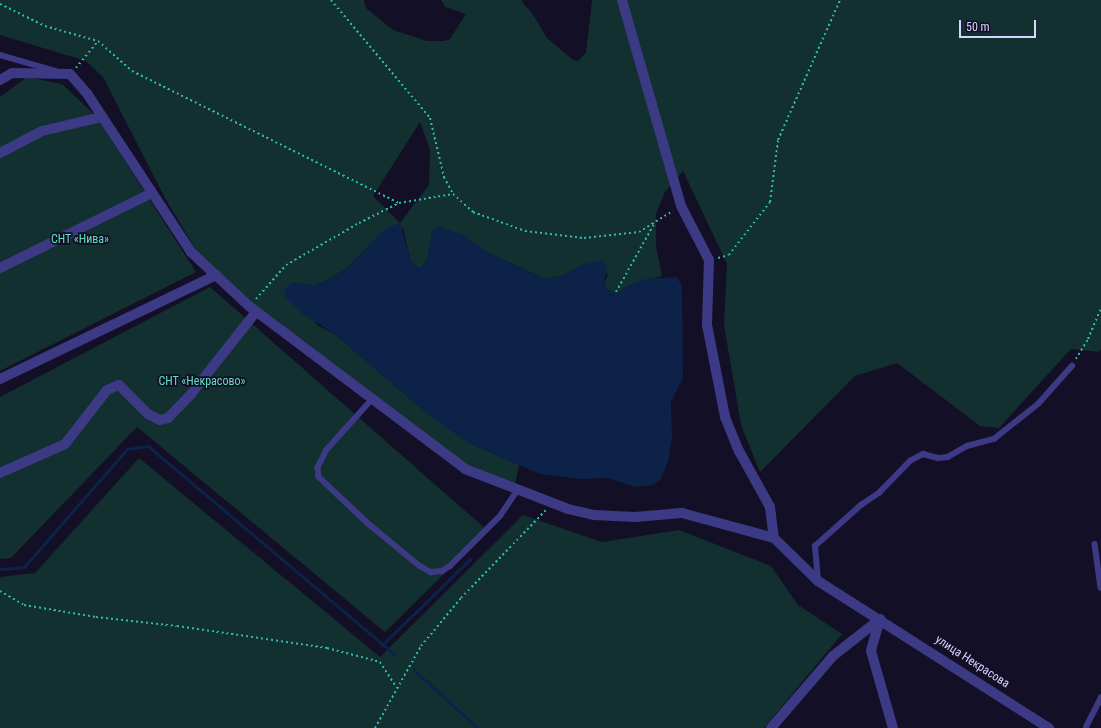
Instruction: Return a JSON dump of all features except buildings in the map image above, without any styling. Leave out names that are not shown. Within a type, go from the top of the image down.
[{"type":"street","points":[[0,80],[12,73],[70,74],[102,116],[191,252],[252,309],[465,469],[568,509],[594,515],[634,516],[682,513],[774,538],[770,508],[739,451],[725,417],[707,324],[709,260],[681,206],[622,0]]},
{"type":"street","points":[[0,153],[42,131],[102,116]]},
{"type":"street","points":[[0,268],[152,193]]},
{"type":"street","points":[[0,379],[216,275]]},
{"type":"street","points":[[0,474],[65,444],[108,390],[119,385],[148,414],[160,420],[168,418],[191,394],[252,309]]},
{"type":"street","name":"улица Некрасова","points":[[774,538],[818,581],[880,619],[1049,728]]},
{"type":"street","points":[[771,728],[833,656],[880,619]]},
{"type":"street","points":[[880,619],[870,651],[893,728]]},
{"type":"lane","points":[[0,55],[70,74]]},
{"type":"lane","points":[[818,581],[815,546],[861,505],[878,493],[910,461],[923,454],[938,458],[948,457],[967,446],[994,439],[1038,404],[1072,366]]},
{"type":"lane","points":[[372,400],[327,450],[321,460],[319,476],[370,525],[420,566],[431,572],[442,571],[450,566],[496,521],[518,489]]},
{"type":"lane","points":[[1095,544],[1101,588]]},
{"type":"lane","points":[[1086,728],[1101,698]]},
{"type":"path","points":[[331,0],[430,118],[444,177],[453,194],[473,212],[525,230],[584,238],[638,232],[681,206]]},
{"type":"path","points":[[709,260],[729,255],[770,202],[778,140],[840,0]]},
{"type":"path","points":[[0,4],[45,26],[98,41],[132,71],[399,203]]},
{"type":"path","points":[[70,74],[98,41]]},
{"type":"path","points":[[252,309],[286,265],[399,203],[453,194]]},
{"type":"path","points":[[616,292],[654,223]]},
{"type":"path","points":[[1072,366],[1088,339],[1101,309]]},
{"type":"path","points":[[375,728],[421,646],[462,598],[532,527],[552,502]]},
{"type":"path","points":[[0,590],[24,605],[327,648],[380,662],[397,688]]},
{"type":"green space","points":[[0,0],[364,0],[366,8],[393,30],[427,41],[444,41],[450,39],[466,14],[445,7],[441,0],[523,0],[522,2],[532,13],[547,38],[573,60],[578,61],[586,53],[592,0],[1101,0],[1101,349],[1099,352],[1071,349],[999,428],[980,426],[897,363],[855,376],[760,472],[741,425],[724,325],[727,264],[683,171],[665,192],[656,213],[656,246],[662,276],[629,285],[616,294],[606,289],[604,284],[608,274],[581,265],[562,276],[545,279],[489,253],[461,234],[432,233],[427,260],[420,269],[411,262],[403,228],[385,229],[347,268],[330,279],[314,285],[291,283],[317,325],[336,335],[428,414],[469,443],[519,465],[514,490],[455,461],[262,311],[199,255],[165,198],[103,77],[86,61],[0,35]],"holes":[[[420,122],[430,150],[429,185],[400,223],[373,196]]]},
{"type":"green space","name":"СНТ «Нива»","points":[[27,77],[62,84],[96,116],[196,272],[0,371],[0,97]]},
{"type":"green space","name":"СНТ «Некрасово»","points":[[210,287],[488,531],[385,632],[137,427],[11,558],[0,559],[0,397]]},
{"type":"green space","points":[[139,458],[380,657],[523,515],[602,542],[679,530],[771,566],[798,605],[842,634],[764,728],[0,728],[0,577],[35,573]]},
{"type":"water","points":[[400,223],[411,262],[420,269],[427,260],[432,233],[435,228],[440,227],[461,234],[489,253],[545,279],[562,276],[581,265],[602,260],[607,268],[604,284],[605,289],[616,294],[629,285],[645,279],[677,277],[682,286],[683,378],[671,402],[672,438],[668,462],[661,479],[652,485],[635,487],[608,478],[580,479],[540,474],[469,443],[428,414],[336,335],[300,312],[285,297],[284,291],[291,283],[314,285],[330,279],[347,268],[385,229]]},
{"type":"waterway","points":[[0,569],[24,567],[127,449],[148,446],[394,654]]},
{"type":"waterway","points":[[382,645],[470,559]]},
{"type":"waterway","points":[[414,670],[478,728]]}]
